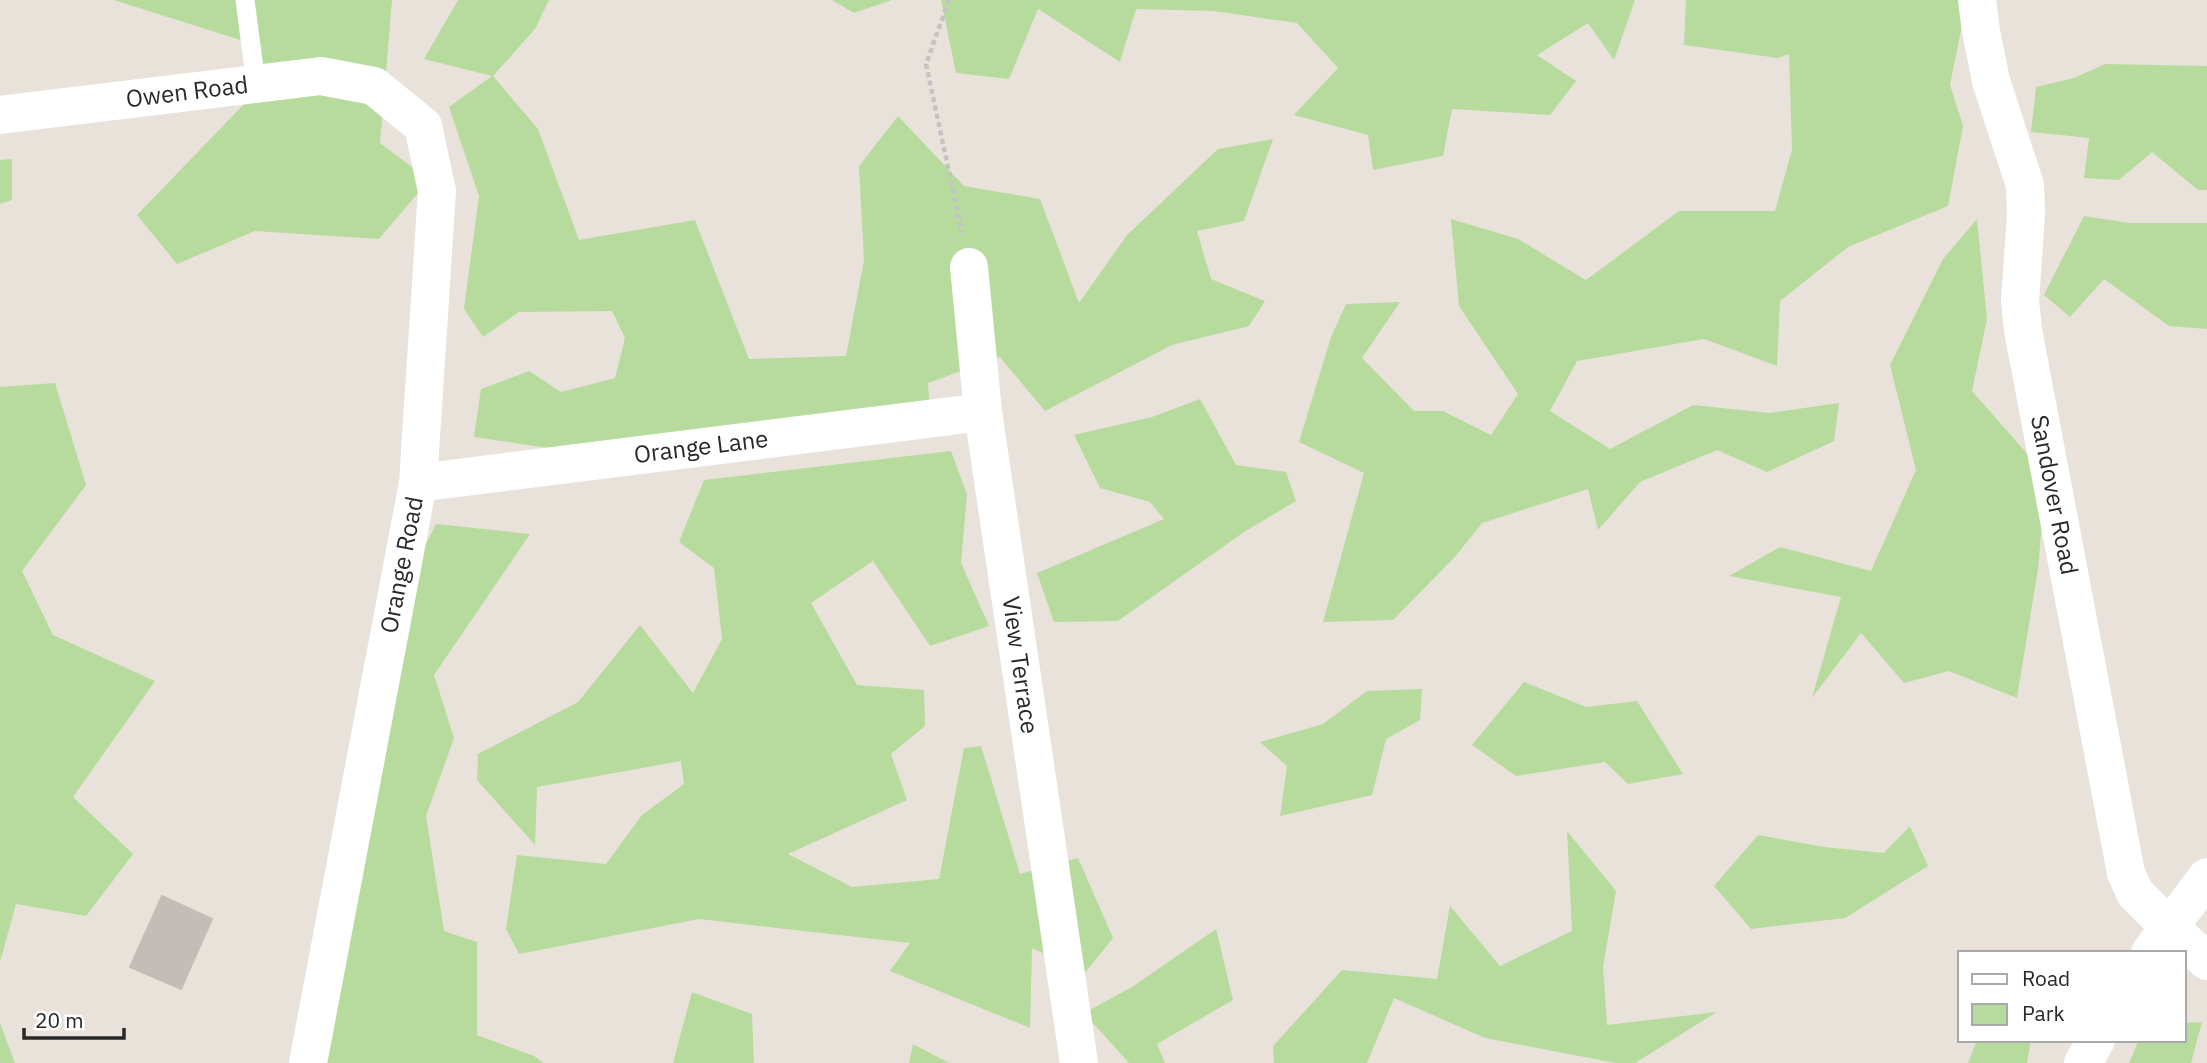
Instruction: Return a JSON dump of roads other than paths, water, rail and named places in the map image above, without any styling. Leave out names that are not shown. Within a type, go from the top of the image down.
[{"type":"street","name":"Sandover Road","points":[[1977,0],[1992,81],[2025,185],[2026,214],[2020,301],[2023,330],[2126,873],[2159,940],[2184,951]]},
{"type":"street","name":"Owen Road","points":[[0,115],[321,76],[374,86]]},
{"type":"street","name":"Orange Road","points":[[308,1063],[418,483],[437,191],[423,126],[374,86]]},
{"type":"street","name":"View Terrace","points":[[969,267],[983,412],[1079,1063]]},
{"type":"street","name":"Orange Lane","points":[[418,483],[983,412]]},
{"type":"street","points":[[2159,940],[2207,877]]},
{"type":"street","name":"Sandover Road","points":[[2186,952],[2207,961]]},
{"type":"street","points":[[2083,1063],[2094,1042]]},
{"type":"lane","points":[[245,0],[256,84]]}]
